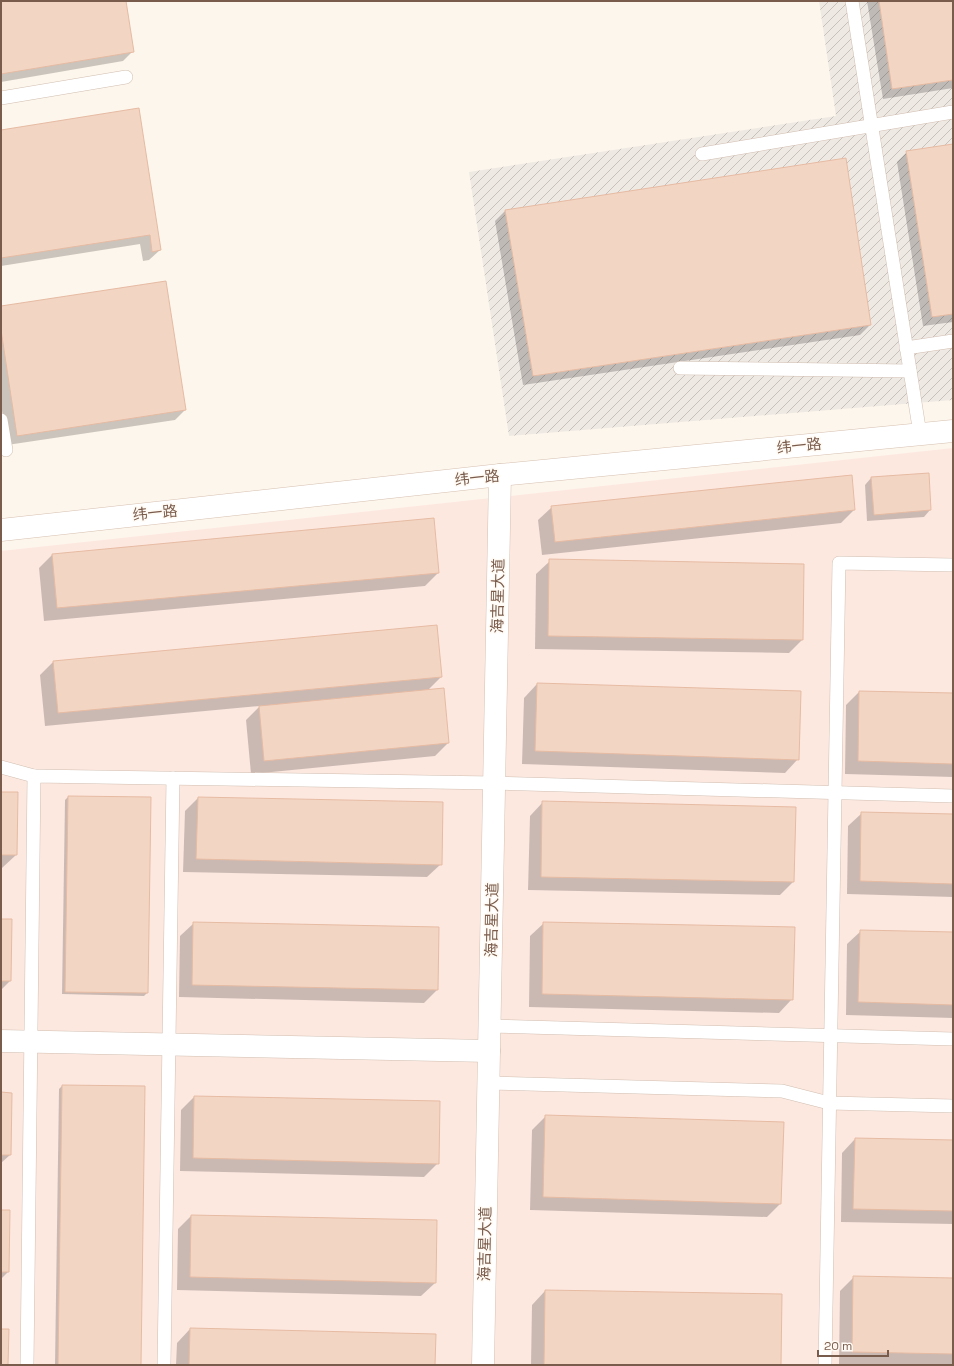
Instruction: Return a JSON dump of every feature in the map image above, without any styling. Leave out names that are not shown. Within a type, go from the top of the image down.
[{"type":"street","name":"纬一路","points":[[1,530],[500,475],[953,431]]},
{"type":"street","name":"海吉星大道","points":[[483,1365],[500,475]]},
{"type":"street","points":[[1,1041],[489,1051]]},
{"type":"lane","points":[[852,1],[920,434]]},
{"type":"lane","points":[[1,98],[126,77]]},
{"type":"lane","points":[[702,154],[953,112]]},
{"type":"lane","points":[[906,348],[953,341]]},
{"type":"lane","points":[[680,368],[910,371]]},
{"type":"lane","points":[[1,420],[6,450]]},
{"type":"lane","points":[[825,1365],[839,563],[953,565]]},
{"type":"lane","points":[[1,767],[34,776],[494,783],[953,796]]},
{"type":"lane","points":[[27,1365],[34,776]]},
{"type":"lane","points":[[164,1365],[173,778]]},
{"type":"lane","points":[[490,1026],[953,1039]]},
{"type":"lane","points":[[488,1083],[782,1091],[829,1103],[953,1106]]},
{"type":"shaded area","points":[[819,1],[953,1],[953,400],[509,436],[469,172],[836,116]]},
{"type":"shaded area","points":[[953,448],[953,1365],[1,1365],[1,551]]},
{"type":"building","points":[[1,1],[126,1],[134,52],[1,74]]},
{"type":"building","points":[[879,1],[953,1],[953,80],[892,89]]},
{"type":"building","points":[[139,108],[161,250],[152,252],[150,235],[1,258],[1,130]]},
{"type":"building","points":[[953,144],[953,314],[932,317],[906,151]]},
{"type":"building","points":[[846,158],[871,325],[533,376],[505,210]]},
{"type":"building","points":[[166,281],[186,410],[17,436],[1,330],[1,306]]},
{"type":"building","points":[[929,473],[931,510],[874,515],[871,477]]},
{"type":"building","points":[[852,475],[855,510],[555,542],[551,506]]},
{"type":"building","points":[[434,518],[439,573],[57,608],[52,554]]},
{"type":"building","points":[[549,559],[804,564],[803,640],[548,636]]},
{"type":"building","points":[[437,625],[442,677],[58,713],[53,661]]},
{"type":"building","points":[[537,683],[801,691],[799,760],[535,751]]},
{"type":"building","points":[[444,688],[449,743],[264,761],[259,706]]},
{"type":"building","points":[[859,691],[953,693],[953,764],[858,761]]},
{"type":"building","points":[[1,792],[18,792],[17,855],[1,855]]},
{"type":"building","points":[[68,796],[151,797],[148,993],[65,992]]},
{"type":"building","points":[[198,797],[443,802],[442,865],[196,859]]},
{"type":"building","points":[[542,801],[796,807],[794,882],[541,877]]},
{"type":"building","points":[[861,812],[953,814],[953,884],[860,881]]},
{"type":"building","points":[[1,919],[12,919],[11,981],[1,981]]},
{"type":"building","points":[[193,922],[439,927],[438,990],[192,985]]},
{"type":"building","points":[[543,922],[795,927],[793,1000],[542,994]]},
{"type":"building","points":[[860,930],[953,932],[953,1005],[858,1002]]},
{"type":"building","points":[[62,1085],[145,1086],[141,1365],[58,1365]]},
{"type":"building","points":[[1,1092],[12,1093],[11,1155],[1,1155]]},
{"type":"building","points":[[194,1096],[440,1101],[439,1164],[193,1158]]},
{"type":"building","points":[[545,1115],[784,1122],[781,1204],[543,1197]]},
{"type":"building","points":[[855,1138],[953,1140],[953,1211],[853,1209]]},
{"type":"building","points":[[1,1210],[10,1210],[9,1272],[1,1272]]},
{"type":"building","points":[[191,1215],[437,1220],[436,1283],[190,1277]]},
{"type":"building","points":[[853,1276],[953,1278],[953,1354],[852,1352]]},
{"type":"building","points":[[545,1290],[782,1294],[781,1365],[544,1365]]},
{"type":"building","points":[[190,1328],[436,1334],[435,1365],[189,1365]]},
{"type":"building","points":[[1,1329],[9,1329],[8,1365],[1,1365]]}]
